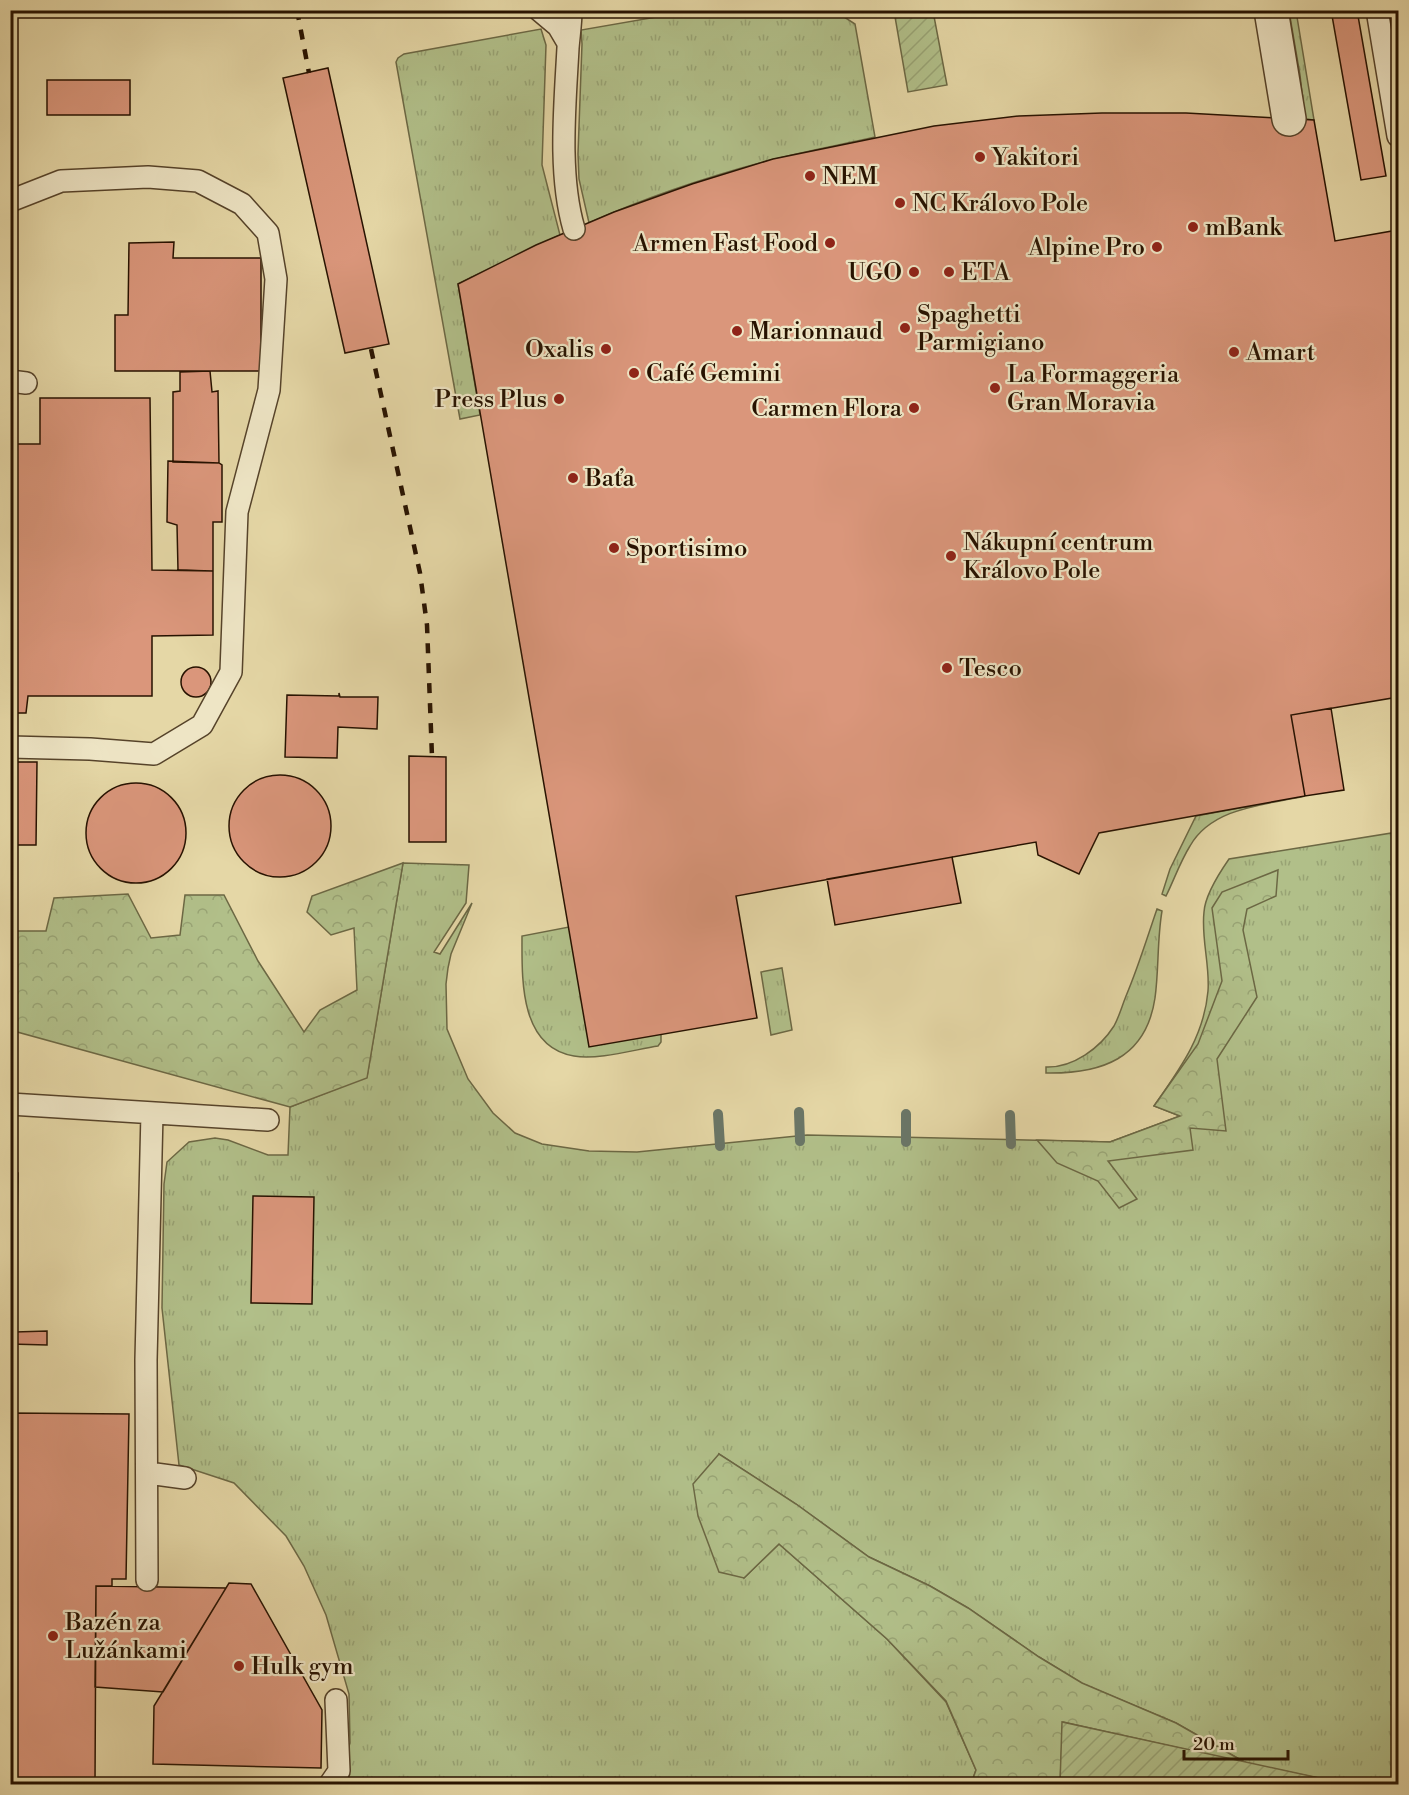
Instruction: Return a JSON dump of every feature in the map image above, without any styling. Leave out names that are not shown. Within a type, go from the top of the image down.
[{"type":"street","points":[[1271,10],[1289,118]]},
{"type":"lane","points":[[539,10],[558,26],[568,44]]},
{"type":"lane","points":[[571,10],[565,157],[569,213],[574,229]]},
{"type":"lane","points":[[1377,10],[1398,136]]},
{"type":"lane","points":[[10,201],[61,181],[148,177],[198,181],[242,204],[268,233],[276,279],[269,390],[237,512],[231,672],[202,724],[154,754],[90,749],[10,747]]},
{"type":"lane","points":[[10,1104],[268,1120]]},
{"type":"lane","points":[[147,1580],[146,1360],[152,1113]]},
{"type":"lane","points":[[148,1473],[185,1478]]},
{"type":"lane","points":[[330,1784],[339,1771],[336,1700]]},
{"type":"green space","points":[[691,11],[835,11],[855,24],[875,137],[725,173],[656,196],[589,223],[579,179],[581,30]]},
{"type":"green space","points":[[894,11],[933,11],[947,85],[908,92]]},
{"type":"green space","points":[[1289,11],[1296,11],[1314,120],[1305,119]]},
{"type":"green space","points":[[541,29],[546,45],[542,165],[560,235],[458,284],[480,415],[460,419],[396,62],[404,54]]},
{"type":"green space","points":[[1305,796],[1257,805],[1226,815],[1212,823],[1190,846],[1166,896],[1162,894],[1170,869],[1196,816]]},
{"type":"green space","points":[[1398,832],[1398,1784],[1347,1784],[1246,1763],[1176,1723],[1083,1684],[968,1608],[930,1586],[869,1557],[796,1504],[719,1454],[744,1578],[779,1544],[887,1639],[946,1702],[976,1770],[971,1784],[335,1784],[350,1743],[349,1694],[326,1615],[304,1566],[286,1536],[234,1483],[179,1465],[162,1308],[164,1184],[167,1162],[189,1142],[215,1138],[228,1140],[268,1155],[288,1155],[290,1107],[367,1077],[403,863],[469,865],[466,903],[434,952],[440,954],[472,903],[451,954],[448,968],[447,1029],[468,1079],[493,1113],[515,1133],[542,1144],[589,1151],[637,1152],[807,1135],[1110,1142],[1180,1116],[1154,1106],[1189,1052],[1206,1008],[1208,971],[1203,922],[1205,905],[1213,884],[1229,859]]},
{"type":"green space","points":[[403,863],[367,1078],[290,1107],[17,1032],[11,1045],[11,922],[13,931],[46,931],[54,898],[128,894],[151,938],[180,935],[185,895],[224,895],[258,961],[304,1032],[320,1010],[357,990],[354,928],[331,935],[307,912],[312,896]]},
{"type":"green space","points":[[1278,870],[1276,896],[1247,909],[1243,930],[1257,997],[1217,1059],[1226,1131],[1190,1128],[1193,1150],[1108,1161],[1137,1199],[1119,1208],[1098,1181],[1057,1163],[1037,1140],[1110,1142],[1180,1116],[1154,1106],[1198,1044],[1222,981],[1212,908],[1222,892]]},
{"type":"green space","points":[[1157,909],[1162,911],[1155,998],[1150,1019],[1142,1036],[1118,1059],[1102,1066],[1066,1073],[1046,1073],[1046,1067],[1066,1064],[1085,1055],[1101,1042],[1114,1026]]},
{"type":"green space","points":[[569,927],[661,1034],[661,1042],[658,1046],[605,1056],[583,1057],[556,1050],[543,1039],[533,1025],[527,1008],[522,971],[522,936]]},
{"type":"green space","points":[[782,968],[792,1030],[771,1035],[761,972]]},
{"type":"green space","points":[[719,1454],[796,1504],[869,1557],[930,1586],[968,1608],[1039,1657],[1082,1683],[1176,1723],[1246,1763],[1063,1722],[1060,1784],[971,1784],[976,1770],[946,1701],[887,1639],[779,1544],[744,1578],[719,1572],[698,1516],[693,1484]]},
{"type":"green space","points":[[1062,1722],[1347,1784],[1060,1784]]},
{"type":"building","points":[[1331,10],[1357,10],[1386,176],[1361,180]]},
{"type":"building","points":[[328,68],[389,344],[345,353],[283,78]]},
{"type":"building","points":[[47,80],[130,80],[130,115],[47,115]]},
{"type":"building","name":"Nákupní centrum Královo Pole","points":[[1186,113],[1314,120],[1335,241],[1398,230],[1398,697],[1291,715],[1305,796],[1099,833],[1079,874],[1038,855],[1036,842],[736,896],[757,1018],[589,1047],[458,284],[536,245],[614,212],[692,184],[773,159],[934,126],[1019,116]]},
{"type":"building","points":[[174,242],[173,258],[261,258],[261,371],[115,371],[115,315],[128,315],[129,243]]},
{"type":"building","points":[[10,274],[15,274],[15,361],[10,361]]},
{"type":"building","points":[[210,371],[212,392],[218,391],[219,463],[173,462],[173,392],[180,391],[180,372]]},
{"type":"building","points":[[40,398],[150,398],[152,570],[213,571],[213,635],[152,636],[152,696],[28,696],[26,713],[10,713],[10,444],[40,444]]},
{"type":"building","points":[[168,461],[222,465],[222,522],[213,522],[213,571],[178,570],[177,525],[167,522]]},
{"type":"building","points":[[196,667],[202,668],[210,676],[210,688],[202,696],[196,697],[190,696],[182,688],[181,682],[182,676],[190,668]]},
{"type":"building","points":[[339,693],[340,697],[378,697],[377,729],[338,727],[337,758],[285,757],[287,695],[339,696]]},
{"type":"building","points":[[1331,708],[1344,790],[1305,796],[1291,715]]},
{"type":"building","points":[[409,756],[446,757],[446,842],[409,842]]},
{"type":"building","points":[[10,762],[37,762],[36,845],[10,845]]},
{"type":"building","points":[[280,775],[300,779],[316,790],[327,806],[331,826],[327,846],[316,862],[300,873],[280,877],[260,873],[244,862],[233,846],[229,826],[233,806],[244,790],[260,779]]},
{"type":"building","points":[[136,783],[155,786],[172,797],[183,814],[186,833],[183,852],[172,869],[155,880],[136,883],[117,880],[100,869],[89,852],[86,833],[89,814],[100,797],[117,786]]},
{"type":"building","points":[[952,857],[961,903],[835,925],[827,879]]},
{"type":"building","points":[[10,1173],[18,1173],[15,1332],[47,1331],[47,1345],[10,1344]]},
{"type":"building","points":[[253,1196],[314,1197],[312,1304],[251,1303]]},
{"type":"building","name":"Bazén za Lužánkami","points":[[10,1413],[129,1414],[126,1579],[112,1579],[112,1586],[96,1586],[95,1784],[10,1784]]},
{"type":"building","points":[[229,1583],[251,1584],[322,1710],[321,1768],[153,1764],[154,1706]]},
{"type":"building","points":[[96,1586],[226,1588],[163,1692],[95,1687]]},
{"type":"waterway","points":[[799,1112],[800,1141]]},
{"type":"waterway","points":[[718,1114],[720,1146]]},
{"type":"waterway","points":[[906,1114],[906,1142]]},
{"type":"waterway","points":[[1010,1115],[1011,1144]]},
{"type":"railway","points":[[297,10],[309,73]]},
{"type":"railway","points":[[371,349],[420,573],[427,625],[432,757]]},
{"type":"place","name":"Yakitori","points":[[980,157]]},
{"type":"place","name":"NEM","points":[[810,176]]},
{"type":"place","name":"NC Královo Pole","points":[[900,203]]},
{"type":"place","name":"mBank","points":[[1193,227]]},
{"type":"place","name":"Armen Fast Food","points":[[830,243]]},
{"type":"place","name":"Alpine Pro","points":[[1157,247]]},
{"type":"place","name":"UGO","points":[[914,272]]},
{"type":"place","name":"ETA","points":[[949,272]]},
{"type":"place","name":"Spaghetti Parmigiano","points":[[905,328]]},
{"type":"place","name":"Marionnaud","points":[[737,331]]},
{"type":"place","name":"Oxalis","points":[[606,349]]},
{"type":"place","name":"Amart","points":[[1234,352]]},
{"type":"place","name":"Café Gemini","points":[[634,373]]},
{"type":"place","name":"La Formaggeria Gran Moravia","points":[[995,388]]},
{"type":"place","name":"Press Plus","points":[[559,399]]},
{"type":"place","name":"Carmen Flora","points":[[914,408]]},
{"type":"place","name":"Baťa","points":[[573,478]]},
{"type":"place","name":"Sportisimo","points":[[614,548]]},
{"type":"place","name":"Nákupní centrum Královo Pole","points":[[951,556]]},
{"type":"place","name":"Tesco","points":[[947,668]]},
{"type":"place","name":"Bazén za Lužánkami","points":[[53,1636]]},
{"type":"place","name":"Hulk gym","points":[[239,1666]]}]
